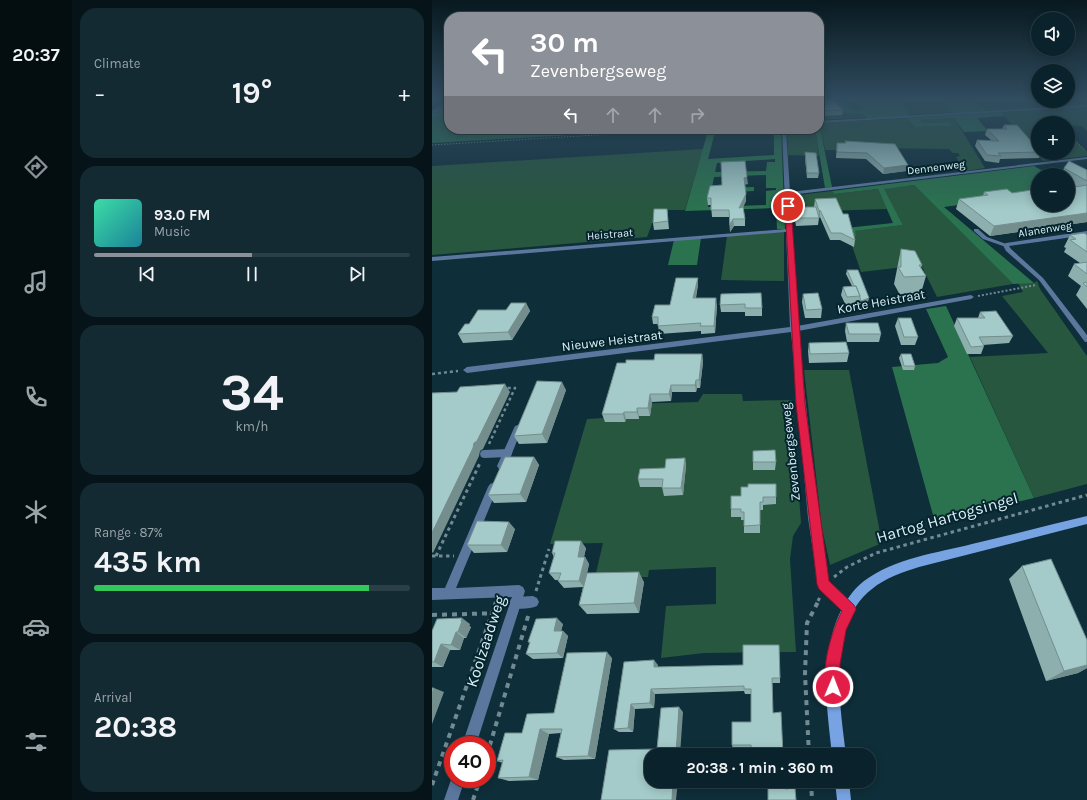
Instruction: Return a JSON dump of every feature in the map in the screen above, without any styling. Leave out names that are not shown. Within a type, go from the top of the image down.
[{"type":"street","name":"Zevenbergseweg","points":[[784,135],[794,329],[812,510],[823,584],[826,588]]},
{"type":"street","name":"Dennenweg","points":[[787,194],[1087,158]]},
{"type":"street","name":"Heistraat","points":[[432,258],[789,230]]},
{"type":"street","points":[[976,230],[985,238],[1006,245],[1008,250],[1040,279],[1087,340]]},
{"type":"street","name":"Alanenweg","points":[[1006,245],[1087,233]]},
{"type":"street","name":"Korte Heistraat","points":[[794,329],[971,297]]},
{"type":"street","name":"Nieuwe Heistraat","points":[[467,370],[794,329]]},
{"type":"street","points":[[448,593],[522,418]]},
{"type":"street","points":[[484,454],[508,453]]},
{"type":"street","points":[[838,748],[833,698],[833,664],[840,629],[854,600],[868,584],[899,569],[940,557],[1087,520]]},
{"type":"street","points":[[826,588],[850,609]]},
{"type":"street","name":"Koolzaadweg","points":[[432,594],[519,591],[472,736]]},
{"type":"street","points":[[513,608],[533,602]]},
{"type":"street","points":[[451,800],[455,788]]},
{"type":"street","points":[[843,788],[844,800]]},
{"type":"path","points":[[432,145],[591,135]]},
{"type":"path","points":[[1075,141],[1087,152]]},
{"type":"path","points":[[971,297],[1036,285]]},
{"type":"path","points":[[432,374],[467,370]]},
{"type":"path","name":"Hartog Hartogsingel","points":[[809,748],[805,674],[807,623],[830,580],[847,567],[876,553],[1087,495]]},
{"type":"path","points":[[493,736],[548,549]]},
{"type":"path","points":[[432,556],[464,556]]},
{"type":"path","points":[[432,785],[500,592]]},
{"type":"path","points":[[432,614],[492,613],[513,608]]},
{"type":"path","points":[[474,800],[477,788]]},
{"type":"path","points":[[811,788],[812,800]]},
{"type":"green space","points":[[432,135],[566,135],[432,143]]},
{"type":"green space","points":[[707,135],[714,135],[708,159],[774,155],[774,135],[781,135],[785,229],[777,229],[776,208],[685,211]],"holes":[[[775,159],[775,162],[767,162],[766,171],[715,172],[717,163]],[[766,175],[766,188],[776,188],[776,190],[766,191],[766,205],[708,207],[711,193],[754,191],[754,187],[712,188],[714,177]]]},
{"type":"green space","points":[[787,135],[816,135],[819,156],[788,155]]},
{"type":"green space","points":[[816,135],[822,135],[832,187],[825,188]]},
{"type":"green space","points":[[822,135],[965,135],[985,168],[965,171],[956,157],[960,156],[958,153],[953,153],[949,149],[869,148],[869,151],[825,150]]},
{"type":"green space","points":[[1021,135],[1031,135],[1031,147]]},
{"type":"green space","points":[[1075,140],[1087,152],[1087,156],[1075,157]]},
{"type":"green space","points":[[703,149],[685,210],[657,210],[647,237],[432,255],[432,166]]},
{"type":"green space","points":[[1034,166],[1038,168],[1031,168],[1031,195],[944,207],[1034,283],[1013,284],[914,185],[884,189],[903,225],[855,231],[856,236],[849,237],[846,228],[893,223],[878,189],[834,194],[832,191]]},
{"type":"green space","points":[[914,185],[1013,284],[937,297],[921,265],[861,272],[849,237],[854,231],[903,225],[883,188]]},
{"type":"green space","points":[[878,189],[887,209],[792,212],[791,196],[832,191],[834,194]]},
{"type":"green space","points":[[784,232],[784,281],[721,280],[727,236]]},
{"type":"green space","points":[[701,238],[697,265],[668,265],[674,240]]},
{"type":"green space","points":[[1037,281],[1040,289],[1087,356],[1087,484],[1034,498],[970,357],[1048,353],[1002,296],[1023,292],[1018,283],[1034,283]]},
{"type":"green space","points":[[946,306],[1034,498],[935,522],[892,367],[938,363],[948,357],[926,309]]},
{"type":"green space","points":[[804,370],[849,370],[882,543],[830,565],[822,528]]},
{"type":"green space","points":[[703,394],[742,394],[743,401],[792,400],[801,523],[793,536],[790,559],[796,652],[704,653],[661,658],[666,606],[716,604],[716,567],[649,570],[648,577],[595,577],[603,543],[550,544],[587,419],[621,417],[628,404],[698,402]]},
{"type":"building","points":[[993,135],[1026,135],[1031,141],[1031,152],[998,153],[1001,156],[987,155],[977,140],[999,141]]},
{"type":"building","points":[[845,141],[895,144],[908,165],[884,168],[867,153],[837,152],[837,143],[846,143]]},
{"type":"building","points":[[805,152],[816,153],[819,173],[807,173]]},
{"type":"building","points":[[745,161],[747,177],[744,178],[746,194],[739,208],[743,207],[745,219],[733,219],[730,225],[729,210],[711,210],[711,198],[707,198],[710,186],[722,185],[721,162]]},
{"type":"building","points":[[1069,161],[1087,170],[1087,181],[1075,174],[1075,168],[1064,168]]},
{"type":"building","points":[[1087,185],[1087,213],[994,226],[959,199],[988,195],[984,192],[1007,189],[1012,193],[1031,190],[1031,212],[1075,212],[1075,187]]},
{"type":"building","points":[[836,198],[843,214],[848,214],[855,240],[841,233],[831,233],[820,210],[819,211],[815,199]]},
{"type":"building","points":[[794,207],[816,207],[819,218],[796,218]]},
{"type":"building","points":[[654,209],[667,209],[668,221],[653,223]]},
{"type":"building","points":[[1084,233],[1087,235],[1087,252],[1070,240],[1076,239],[1070,235]]},
{"type":"building","points":[[901,249],[915,251],[922,265],[919,265],[926,276],[904,277],[898,267],[901,267]]},
{"type":"building","points":[[1087,262],[1087,274],[1074,264]]},
{"type":"building","points":[[847,270],[858,270],[869,298],[861,301],[856,286],[854,286]]},
{"type":"building","points":[[676,278],[698,278],[693,298],[716,298],[714,326],[700,326],[701,323],[658,326],[658,317],[652,317],[655,305],[670,305]]},
{"type":"building","points":[[856,286],[860,296],[847,297],[843,287]]},
{"type":"building","points":[[761,293],[762,308],[745,308],[745,304],[720,305],[721,294]]},
{"type":"building","points":[[818,293],[822,309],[806,310],[803,294]]},
{"type":"building","points":[[511,303],[526,303],[508,332],[458,334],[465,324],[469,324],[478,310],[506,310]]},
{"type":"building","points":[[996,311],[1013,336],[979,337],[984,346],[971,347],[957,318],[985,318],[980,312]]},
{"type":"building","points":[[898,318],[911,318],[918,337],[904,337]]},
{"type":"building","points":[[846,323],[878,323],[881,334],[849,334]]},
{"type":"building","points":[[846,342],[849,353],[810,354],[809,343]]},
{"type":"building","points":[[655,354],[702,354],[699,380],[696,380],[695,385],[671,385],[669,394],[650,394],[648,408],[637,408],[637,412],[602,414],[617,363],[626,363],[626,360],[654,360]]},
{"type":"building","points":[[901,354],[911,354],[915,366],[904,366]]},
{"type":"building","points":[[537,381],[562,382],[542,434],[514,436]]},
{"type":"building","points":[[505,384],[477,441],[474,443],[473,448],[432,533],[432,393],[457,392],[460,387]]},
{"type":"building","points":[[775,450],[776,462],[753,462],[753,451]]},
{"type":"building","points":[[505,457],[534,457],[520,494],[488,495]]},
{"type":"building","points":[[685,458],[681,488],[662,488],[663,479],[638,479],[640,469],[665,468],[666,459]]},
{"type":"building","points":[[748,484],[776,484],[776,497],[763,497],[763,502],[760,502],[760,525],[744,526],[744,512],[741,512],[741,509],[731,509],[731,496],[741,496],[741,487],[748,487]]},
{"type":"building","points":[[477,521],[509,522],[501,545],[467,545]]},
{"type":"building","points":[[555,541],[581,541],[578,557],[585,557],[579,581],[558,581],[561,573],[549,573],[555,553],[552,553]]},
{"type":"building","points":[[1051,559],[1087,640],[1087,665],[1064,671],[1022,566]]},
{"type":"building","points":[[639,572],[634,603],[579,605],[587,573]]},
{"type":"building","points":[[462,618],[458,632],[456,632],[451,645],[441,644],[434,662],[432,662],[432,631],[437,619]]},
{"type":"building","points":[[557,618],[554,631],[563,631],[557,653],[526,654],[530,642],[528,642],[536,619]]},
{"type":"building","points":[[743,645],[779,645],[780,678],[772,678],[773,713],[781,712],[783,748],[751,748],[751,745],[732,745],[732,722],[751,722],[751,689],[744,689],[744,686],[651,689],[650,703],[631,704],[628,728],[614,729],[624,662],[654,660],[654,667],[743,665]]},
{"type":"building","points":[[607,652],[588,756],[556,757],[562,729],[540,729],[529,777],[498,778],[503,760],[497,761],[505,733],[522,733],[527,714],[554,713],[567,653]]},
{"type":"building","points":[[679,707],[676,748],[657,748],[661,708]]},
{"type":"building","points":[[644,749],[644,788],[673,788],[672,800],[601,800],[609,750]]},
{"type":"building","points":[[768,788],[795,788],[796,800],[768,800]]},
{"type":"route","points":[[788,206],[794,329],[813,518],[818,542],[823,584],[850,609],[843,619],[840,629],[833,664],[833,687]]}]
